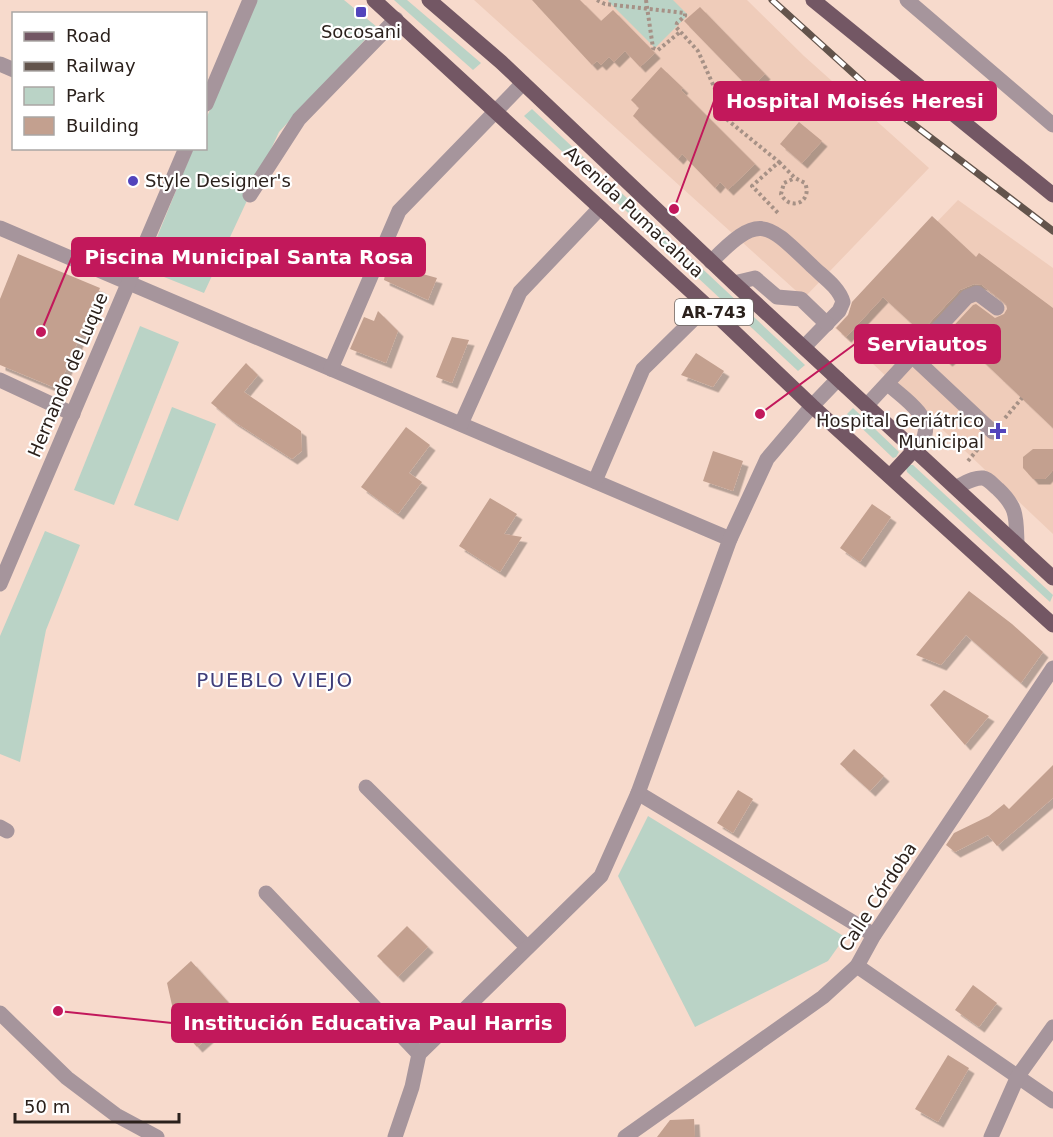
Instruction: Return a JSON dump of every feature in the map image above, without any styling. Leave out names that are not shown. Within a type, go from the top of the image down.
[{"type":"main road","name":"Avenida Pumacahua","points":[[374,0],[707,306],[812,406],[1053,625]]},
{"type":"main road","name":"Avenida Pumacahua","points":[[429,0],[523,83],[711,262],[1053,578]]},
{"type":"main road","points":[[813,0],[1052,196]]},
{"type":"main road","points":[[890,476],[915,449]]},
{"type":"street","points":[[207,102],[250,0]]},
{"type":"street","points":[[907,0],[1053,125]]},
{"type":"street","points":[[250,195],[299,119],[396,19]]},
{"type":"street","points":[[331,369],[399,211],[523,83]]},
{"type":"street","name":"Hernando de Luque","points":[[0,584],[185,150]]},
{"type":"street","points":[[461,424],[519,292],[600,208]]},
{"type":"street","points":[[0,228],[730,539]]},
{"type":"street","points":[[711,262],[732,240],[747,230],[765,228],[774,232],[842,297],[839,311],[804,347]]},
{"type":"street","points":[[734,283],[755,278],[777,297],[801,299],[827,324]]},
{"type":"street","points":[[867,405],[967,297],[977,293],[997,308]]},
{"type":"street","points":[[595,481],[643,369],[707,306]]},
{"type":"street","points":[[913,357],[993,432]]},
{"type":"street","points":[[395,1137],[412,1087],[419,1054],[601,876],[638,793],[730,539],[767,459],[838,379]]},
{"type":"street","points":[[0,380],[73,414]]},
{"type":"street","points":[[888,384],[922,417],[925,434],[915,449]]},
{"type":"street","points":[[956,487],[975,478],[983,478],[1008,498],[1016,515],[1017,544]]},
{"type":"street","name":"Calle Córdoba","points":[[625,1137],[823,997],[857,966],[874,934],[1053,669]]},
{"type":"street","points":[[366,788],[527,947]]},
{"type":"street","points":[[638,793],[874,934]]},
{"type":"street","points":[[266,893],[419,1054]]},
{"type":"street","points":[[857,966],[1053,1101]]},
{"type":"street","points":[[0,1013],[67,1078],[116,1115],[157,1137]]},
{"type":"street","points":[[991,1137],[1018,1076],[1053,1027]]},
{"type":"path","points":[[597,0],[605,4],[683,12],[685,16],[676,24],[680,32],[698,51],[719,98],[718,111],[721,116],[779,162],[795,178],[805,183],[807,189],[804,200],[794,205],[788,203],[781,194],[784,183],[795,178]]},
{"type":"path","points":[[646,0],[652,46],[656,50],[680,32]]},
{"type":"path","points":[[779,162],[752,186],[785,221]]},
{"type":"shaded area","points":[[474,0],[747,0],[804,56],[929,168],[804,298]]},
{"type":"shaded area","name":"Hospital Geriátrico Municipal","points":[[958,200],[1053,268],[1053,534],[835,328]]},
{"type":"green space","points":[[257,0],[344,0],[377,27],[279,132],[204,293],[144,269],[193,150],[207,150],[207,117]]},
{"type":"green space","points":[[394,0],[407,0],[481,63],[473,70]]},
{"type":"green space","points":[[609,0],[673,0],[688,15],[655,48]]},
{"type":"green space","points":[[532,109],[805,365],[798,371],[524,116]]},
{"type":"green space","points":[[140,326],[179,342],[114,505],[74,490]]},
{"type":"green space","points":[[172,407],[216,424],[178,521],[134,505]]},
{"type":"green space","points":[[853,408],[899,452],[896,457],[893,458],[847,414]]},
{"type":"green space","points":[[913,465],[1053,595],[1050,602],[907,472],[906,468]]},
{"type":"green space","points":[[45,531],[80,545],[46,630],[20,762],[0,754],[0,636]]},
{"type":"green space","points":[[648,816],[845,937],[828,961],[695,1027],[618,876]]},
{"type":"building","points":[[532,0],[580,0],[601,21],[613,10],[655,53],[640,67],[625,51],[614,62],[609,57],[601,65],[597,61],[592,65]]},
{"type":"building","points":[[700,7],[765,74],[750,89],[684,21]]},
{"type":"building","points":[[661,67],[755,164],[728,190],[720,182],[715,188],[682,154],[678,159],[633,116],[639,108],[631,100]]},
{"type":"building","points":[[799,122],[822,141],[802,163],[780,144]]},
{"type":"building","points":[[932,216],[976,257],[979,253],[1053,308],[1053,428],[966,345],[947,361],[933,348],[973,305],[976,304],[995,318],[1004,314],[1007,309],[1006,304],[982,285],[974,284],[960,290],[921,332],[883,297],[846,337],[836,328],[848,315],[852,302]]},
{"type":"building","points":[[18,254],[100,288],[58,389],[0,365],[0,299]]},
{"type":"building","points":[[387,264],[437,278],[428,300],[384,280]]},
{"type":"building","points":[[378,311],[398,331],[386,363],[350,349],[364,317],[374,321]]},
{"type":"building","points":[[452,337],[469,340],[452,383],[436,377]]},
{"type":"building","points":[[696,353],[724,371],[713,387],[681,375]]},
{"type":"building","points":[[246,363],[258,375],[244,392],[301,431],[302,451],[292,459],[233,421],[211,403]]},
{"type":"building","points":[[406,427],[430,445],[409,473],[422,482],[398,514],[361,487]]},
{"type":"building","points":[[1033,449],[1053,449],[1053,470],[1045,479],[1033,479],[1023,468],[1023,457]]},
{"type":"building","points":[[713,451],[743,461],[733,491],[703,481]]},
{"type":"building","points":[[490,498],[517,514],[504,534],[522,537],[500,572],[459,546]]},
{"type":"building","points":[[872,504],[891,517],[860,562],[840,548]]},
{"type":"building","points":[[969,591],[1012,624],[1043,652],[1021,683],[966,635],[941,665],[916,655]]},
{"type":"building","points":[[944,690],[989,716],[965,745],[930,705]]},
{"type":"building","points":[[854,749],[884,776],[870,791],[840,764]]},
{"type":"building","points":[[1053,765],[1053,798],[997,846],[988,835],[955,852],[946,845],[954,833],[989,816],[1004,804],[1009,809]]},
{"type":"building","points":[[738,790],[753,799],[733,833],[717,823]]},
{"type":"building","points":[[407,926],[428,947],[398,977],[377,956]]},
{"type":"building","points":[[191,961],[237,1012],[197,1047],[176,1023],[167,983]]},
{"type":"building","points":[[973,985],[997,1003],[979,1027],[955,1010]]},
{"type":"building","points":[[948,1055],[969,1068],[938,1122],[915,1109]]},
{"type":"building","points":[[694,1119],[695,1137],[657,1137],[670,1120]]},
{"type":"railway","points":[[772,0],[888,105],[1053,231]]},
{"type":"place","name":"Socosani","points":[[361,12]]},
{"type":"place","name":"Style Designer's","points":[[133,181]]},
{"type":"place","name":"Hospital Moisés Heresi","points":[[674,209]]},
{"type":"place","name":"Piscina Municipal Santa Rosa","points":[[41,332]]},
{"type":"place","name":"Serviautos","points":[[760,414]]},
{"type":"place","name":"Hospital Geriátrico Municipal","points":[[998,431]]},
{"type":"place","name":"Institución Educativa Paul Harris","points":[[58,1011]]},
{"type":"district","name":"PUEBLO VIEJO","points":[[275,680]]}]
